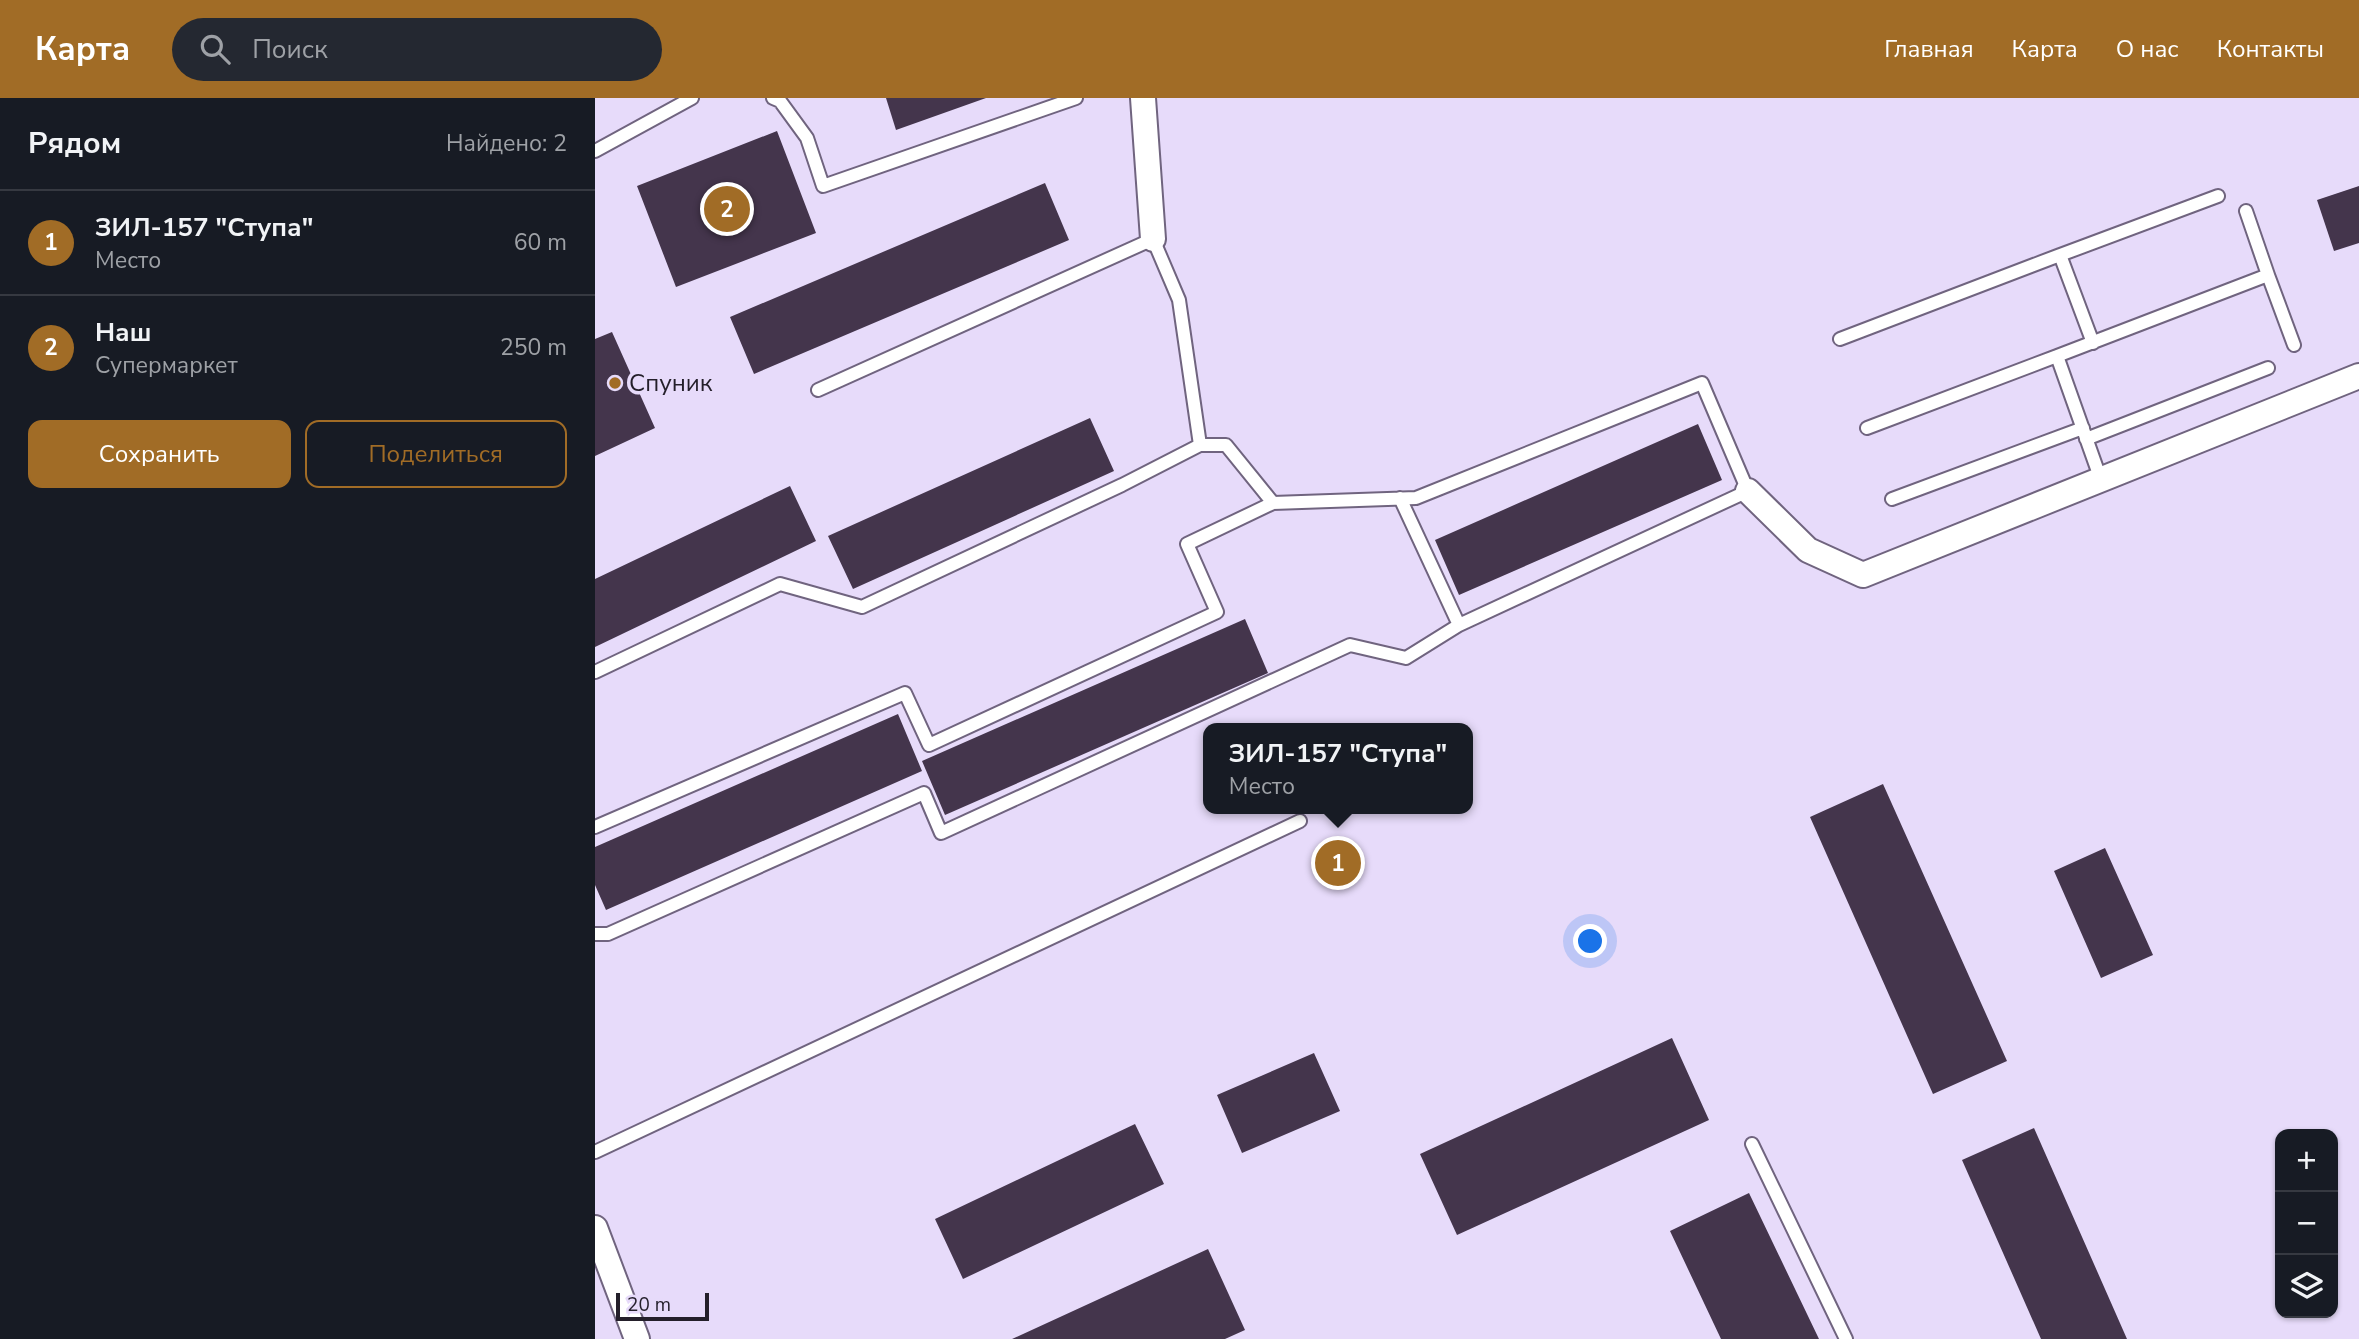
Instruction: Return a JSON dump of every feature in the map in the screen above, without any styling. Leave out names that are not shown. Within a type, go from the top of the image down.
[{"type":"street","points":[[1143,98],[1153,239]]},
{"type":"street","points":[[1748,491],[1808,550],[1863,575],[2359,376]]},
{"type":"street","points":[[595,1228],[637,1339]]},
{"type":"lane","points":[[595,152],[692,98]]},
{"type":"lane","points":[[773,98],[780,101],[807,138],[823,186],[1076,98]]},
{"type":"lane","points":[[1840,339],[2218,196]]},
{"type":"lane","points":[[2246,211],[2294,345]]},
{"type":"lane","points":[[818,390],[1153,239],[1179,300],[1201,444]]},
{"type":"lane","points":[[2060,255],[2093,342]]},
{"type":"lane","points":[[1867,428],[2268,275]]},
{"type":"lane","points":[[2057,356],[2101,480]]},
{"type":"lane","points":[[1892,499],[2268,368]]},
{"type":"lane","points":[[595,827],[905,693],[929,745],[1217,611],[1187,544],[1273,503],[1416,498],[1702,383],[1748,491],[1459,625],[1406,658],[1350,645],[941,833],[924,793],[608,934],[595,933]]},
{"type":"lane","points":[[595,672],[780,584],[862,607],[1122,485],[1201,444],[1226,445],[1273,503]]},
{"type":"lane","points":[[1400,498],[1459,625]]},
{"type":"lane","points":[[595,1152],[1300,821]]},
{"type":"lane","points":[[1752,1144],[1846,1339]]},
{"type":"building","points":[[886,98],[986,98],[896,130]]},
{"type":"building","points":[[777,131],[816,233],[676,287],[637,186]]},
{"type":"building","points":[[1045,183],[1069,240],[754,374],[730,317]]},
{"type":"building","points":[[2359,186],[2359,243],[2334,251],[2317,200]]},
{"type":"building","name":"Спуник","points":[[612,332],[655,428],[595,456],[595,339]]},
{"type":"building","points":[[1090,418],[1114,471],[853,589],[828,536]]},
{"type":"building","points":[[1698,424],[1722,480],[1459,595],[1435,540]]},
{"type":"building","points":[[790,486],[816,541],[595,647],[595,579]]},
{"type":"building","points":[[1245,619],[1268,673],[945,815],[922,761]]},
{"type":"building","points":[[898,714],[922,771],[606,910],[595,885],[595,847]]},
{"type":"building","points":[[1883,784],[2007,1061],[1933,1094],[1810,817]]},
{"type":"building","points":[[2105,848],[2153,955],[2101,978],[2054,871]]},
{"type":"building","points":[[1672,1038],[1709,1120],[1457,1235],[1420,1154]]},
{"type":"building","points":[[1314,1053],[1340,1111],[1242,1153],[1217,1095]]},
{"type":"building","points":[[1135,1124],[1164,1184],[963,1279],[935,1219]]},
{"type":"building","points":[[2034,1128],[2127,1339],[2041,1339],[1962,1160]]},
{"type":"building","points":[[1749,1193],[1819,1339],[1721,1339],[1670,1231]]},
{"type":"building","points":[[1208,1249],[1245,1330],[1225,1339],[1012,1339]]},
{"type":"place","name":"Наш","points":[[727,209]]},
{"type":"place","name":"Спуник","points":[[615,383]]},
{"type":"place","name":"ЗИЛ-157 \"Ступа\"","points":[[1338,863]]}]
